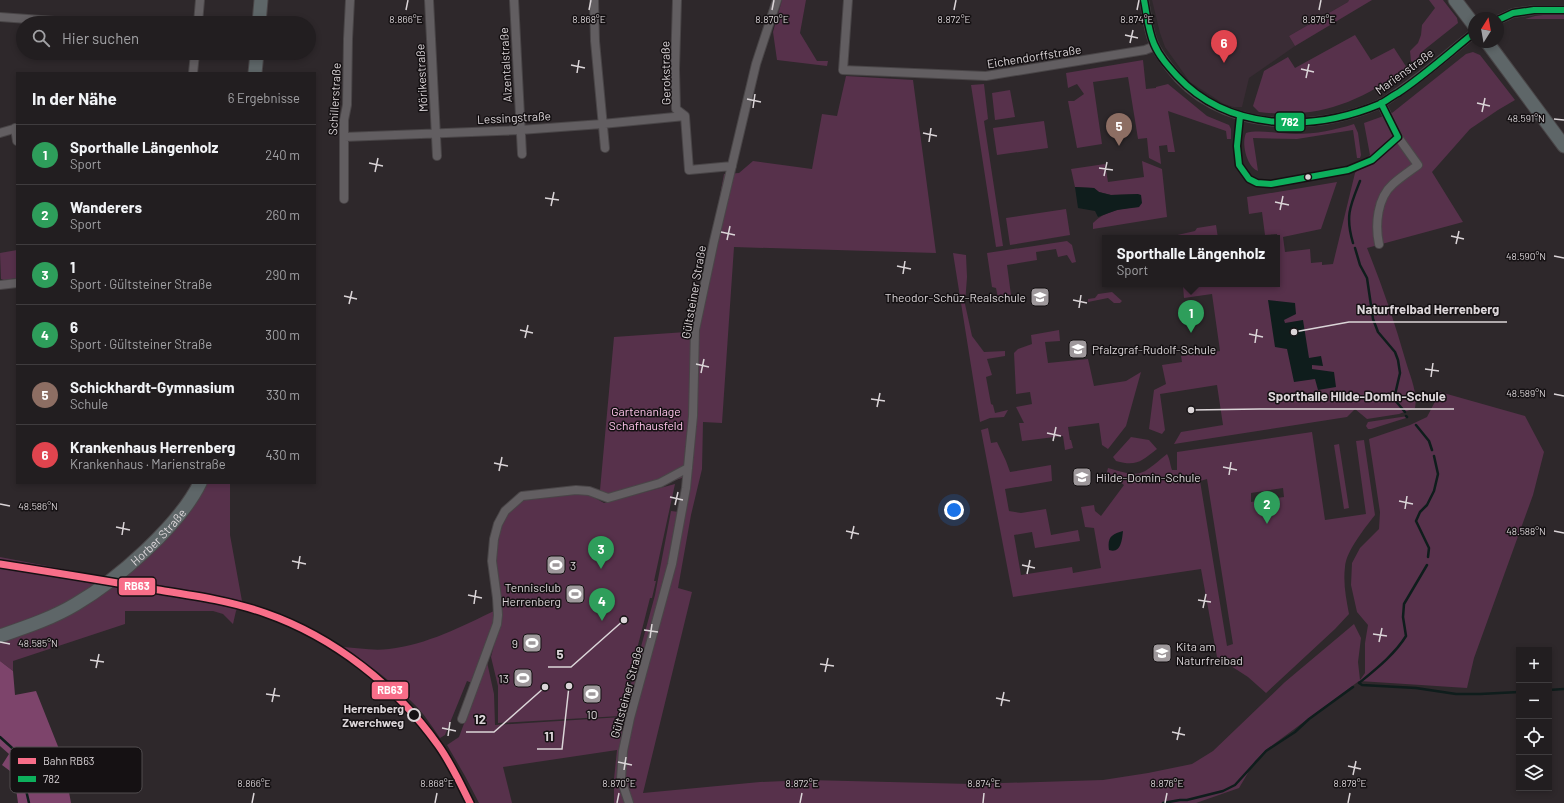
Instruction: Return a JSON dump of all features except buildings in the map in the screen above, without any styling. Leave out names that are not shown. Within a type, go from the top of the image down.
[{"type":"main road","points":[[260,16],[261,0]]},
{"type":"main road","points":[[1455,0],[1468,17]]},
{"type":"main road","points":[[1491,48],[1564,146]]},
{"type":"main road","points":[[255,72],[256,60]]},
{"type":"main road","name":"Horber Straße","points":[[0,636],[33,625],[76,604],[118,575],[163,532],[184,507],[199,484]]},
{"type":"street","points":[[199,16],[200,0]]},
{"type":"street","name":"Schillerstraße","points":[[344,199],[344,120],[347,105],[350,0]]},
{"type":"street","name":"Mörikestraße","points":[[430,0],[437,156]]},
{"type":"street","name":"Alzentalstraße","points":[[514,0],[522,154]]},
{"type":"street","points":[[594,0],[595,41],[605,148]]},
{"type":"street","name":"Gerokstraße","points":[[677,0],[675,69],[676,109],[685,116],[689,170],[732,166]]},
{"type":"street","name":"Gültsteiner Straße","points":[[629,803],[622,779],[623,751],[630,718],[672,564],[688,468],[693,416],[696,330],[714,242],[756,64],[777,0]]},
{"type":"street","name":"Eichendorffstraße","points":[[848,0],[843,70],[986,76],[1145,50],[1155,46]]},
{"type":"street","name":"Marienstraße","points":[[1144,0],[1150,31],[1155,46],[1175,76],[1190,91],[1223,111],[1264,121],[1303,123],[1353,113],[1381,104],[1418,79],[1468,38]]},
{"type":"street","points":[[1504,17],[1513,12],[1564,10]]},
{"type":"street","points":[[0,17],[16,18]]},
{"type":"street","points":[[193,72],[194,60]]},
{"type":"street","points":[[1379,244],[1376,233],[1383,200],[1391,185],[1418,165],[1398,137],[1381,104]]},
{"type":"street","name":"Lessingstraße","points":[[344,137],[520,130],[685,116]]},
{"type":"street","points":[[0,133],[16,128]]},
{"type":"street","points":[[0,285],[16,283]]},
{"type":"street","points":[[462,719],[497,624],[497,598],[492,561],[496,531],[505,511],[522,496],[576,490],[589,491],[608,498],[660,483],[688,468]]},
{"type":"shaded area","points":[[1152,0],[1349,0],[1348,2],[1289,36],[1295,46],[1249,78],[1242,107],[1234,107],[1224,104],[1190,82],[1165,47]]},
{"type":"shaded area","points":[[1075,187],[1094,188],[1099,192],[1111,195],[1138,194],[1141,195],[1142,203],[1139,207],[1117,210],[1098,217],[1095,211],[1078,208]]},
{"type":"shaded area","points":[[1268,300],[1295,303],[1296,314],[1284,320],[1285,323],[1303,320],[1309,358],[1321,356],[1323,366],[1312,365],[1312,369],[1334,372],[1336,387],[1318,390],[1315,379],[1294,382],[1287,349],[1275,347]]},
{"type":"shaded area","points":[[1123,531],[1118,548],[1113,551],[1109,550],[1109,542],[1111,537],[1116,533]]},
{"type":"shaded area","points":[[0,661],[13,671],[15,695],[36,691],[58,747],[10,747],[10,771],[2,765],[9,754],[0,746]]},
{"type":"shaded area","points":[[17,793],[69,793],[71,803],[18,803]]},
{"type":"green space","points":[[782,0],[806,0],[800,33],[817,61],[828,61],[827,66],[777,60],[773,32]]},
{"type":"green space","points":[[1349,0],[1372,0],[1295,46],[1289,36],[1348,2]]},
{"type":"green space","points":[[1429,0],[1443,0],[1457,18],[1458,23],[1424,50],[1414,63],[1411,61],[1410,51],[1418,43],[1422,25],[1435,8]]},
{"type":"green space","points":[[1564,14],[1564,19],[1525,19],[1535,16]]},
{"type":"green space","points":[[1355,35],[1371,60],[1394,48],[1407,68],[1372,91],[1337,106],[1301,113],[1281,114],[1259,112],[1253,106],[1264,71],[1288,57],[1295,68]]},
{"type":"green space","points":[[1473,52],[1480,55],[1515,100],[1470,129],[1432,172],[1463,222],[1367,248],[1388,304],[1415,391],[1415,408],[1399,414],[1367,419],[1355,409],[1347,417],[1174,444],[1181,432],[1223,425],[1217,385],[1160,394],[1165,430],[1162,434],[1149,429],[1154,390],[1166,384],[1162,365],[1182,362],[1181,356],[1220,351],[1212,294],[1184,298],[1183,287],[1280,287],[1280,235],[1265,235],[1262,212],[1249,214],[1247,197],[1337,182],[1321,229],[1283,237],[1285,252],[1310,249],[1311,263],[1322,262],[1322,265],[1333,264],[1355,173],[1370,155],[1364,123],[1392,113],[1466,54]]},
{"type":"green space","points":[[1143,60],[1146,89],[1156,88],[1168,84],[1207,116],[1229,125],[1231,129],[1231,139],[1227,139],[1226,131],[1168,111],[1175,152],[1168,152],[1167,145],[1159,146],[1161,164],[1149,158],[1147,138],[1138,139],[1128,77],[1093,82],[1102,144],[1077,148],[1068,101],[1074,101],[1084,94],[1077,84],[1068,88],[1066,73]]},
{"type":"green space","name":"Gartenanlage Schafhausfeld","points":[[846,76],[913,80],[936,253],[734,247],[722,423],[703,422],[702,469],[691,515],[678,588],[692,592],[643,793],[760,782],[808,780],[971,784],[1103,780],[1148,773],[1192,764],[1213,751],[1285,682],[1354,624],[1361,638],[1358,662],[1360,680],[1365,673],[1365,643],[1368,625],[1357,612],[1351,585],[1352,563],[1360,548],[1379,529],[1380,512],[1369,439],[1410,425],[1427,417],[1440,392],[1525,416],[1544,452],[1533,495],[1474,658],[1467,688],[1359,681],[1266,750],[1255,761],[1239,788],[1196,803],[614,803],[614,779],[617,750],[503,767],[512,803],[479,803],[447,745],[459,737],[487,662],[494,694],[495,725],[622,717],[655,595],[671,511],[679,512],[685,484],[682,478],[605,502],[600,490],[614,337],[686,332],[689,335],[711,244],[724,174],[739,173],[753,161],[812,169],[822,114],[837,116]]},
{"type":"green space","points":[[984,84],[988,119],[984,121],[1003,246],[996,247],[971,85]]},
{"type":"green space","points":[[1010,90],[1015,117],[995,120],[992,93]]},
{"type":"green space","points":[[1044,121],[1048,148],[997,155],[993,128]]},
{"type":"green space","points":[[1354,124],[1358,133],[1361,155],[1360,158],[1357,158],[1353,130],[1297,139],[1253,138],[1258,171],[1251,165],[1246,155],[1244,143],[1246,133],[1257,131],[1296,134],[1311,133],[1333,130]]},
{"type":"green space","points":[[1142,161],[1162,169],[1167,217],[1093,229],[1093,223],[1108,213],[1120,209],[1139,207],[1138,194],[1111,195],[1099,192],[1094,188],[1075,187],[1071,169],[1105,164],[1108,182],[1144,177]]},
{"type":"green space","points":[[1066,209],[1070,235],[1010,245],[1006,218]]},
{"type":"green space","points":[[1216,225],[1218,235],[1177,235],[1195,231],[1197,228]]},
{"type":"green space","points":[[1067,241],[1072,245],[1076,262],[1072,263],[1067,255],[1058,257],[1056,249],[1036,252],[1037,260],[1007,265],[1011,295],[998,298],[996,288],[992,287],[987,253]]},
{"type":"green space","points":[[16,250],[16,278],[1,279],[0,253]]},
{"type":"green space","points":[[953,253],[966,255],[967,277],[965,304],[972,336],[984,352],[1005,351],[1005,356],[987,359],[992,375],[986,377],[991,404],[993,405],[995,413],[1008,410],[1004,417],[990,418],[980,422]]},
{"type":"green space","points":[[1112,292],[1122,301],[1120,303],[1114,303],[1108,298],[1088,302],[1088,299],[1095,298],[1098,294]]},
{"type":"green space","points":[[1059,330],[1060,341],[1045,342],[1048,363],[1088,359],[1094,386],[1126,381],[1141,372],[1126,426],[1108,449],[1102,445],[1099,423],[1068,427],[1073,448],[1065,450],[1063,436],[1022,441],[1019,423],[1024,423],[1016,407],[1032,404],[1030,392],[1016,394],[1014,353],[1018,349],[1032,344],[1031,335]]},
{"type":"green space","points":[[1408,416],[1406,418],[1371,429],[1368,429],[1366,426],[1368,422]]},
{"type":"green space","points":[[988,428],[991,443],[997,442],[1010,472],[1051,465],[1052,481],[1005,489],[1009,511],[1021,513],[1046,509],[1051,535],[1078,530],[1080,541],[1035,548],[1032,532],[1014,535],[1021,575],[1072,567],[1073,573],[1101,568],[1094,528],[1085,527],[1081,507],[1094,505],[1095,511],[1101,516],[1124,485],[1107,472],[1108,468],[1134,474],[1140,473],[1151,467],[1167,454],[1172,470],[1177,470],[1177,452],[1312,432],[1325,520],[1366,514],[1356,441],[1364,440],[1375,515],[1352,547],[1346,561],[1344,573],[1349,614],[1335,629],[1266,693],[1248,677],[1217,657],[1201,569],[1013,597],[981,430]],"holes":[[[1207,479],[1233,644],[1227,646],[1200,481]],[[1283,488],[1284,497],[1251,502],[1251,493]]]},
{"type":"green space","points":[[1131,437],[1149,440],[1157,449],[1138,462],[1123,463],[1116,461],[1113,457]]},
{"type":"green space","points":[[1339,444],[1349,508],[1344,509],[1334,445]]},
{"type":"green space","points":[[205,484],[230,484],[230,535],[242,601],[236,611],[233,624],[223,614],[213,611],[125,611],[125,624],[13,661],[13,671],[0,661],[0,557],[105,577],[161,530]]},
{"type":"green space","name":"Tennisclub Herrenberg","points":[[675,484],[654,581],[656,581],[652,598],[650,598],[620,716],[498,723],[498,686],[491,657],[501,618],[495,559],[498,528],[507,514],[522,499],[586,493],[604,503]]},
{"type":"green space","points":[[496,610],[495,621],[472,683],[467,681],[445,735],[440,738],[424,715],[409,699],[382,675],[343,647],[377,650],[403,647],[444,634]]},
{"type":"waterway","points":[[1353,243],[1349,218],[1351,204],[1360,181]]},
{"type":"waterway","points":[[1355,248],[1360,265],[1367,278],[1373,319],[1378,332],[1395,352],[1398,360],[1400,373],[1394,399],[1405,412]]},
{"type":"waterway","points":[[1416,425],[1429,441],[1432,450]]},
{"type":"waterway","points":[[1428,557],[1429,548],[1416,521],[1420,512],[1427,505],[1434,491],[1438,474],[1434,456]]},
{"type":"waterway","points":[[1427,565],[1404,604],[1403,617],[1406,636],[1402,643],[1391,655],[1359,683],[1362,685],[1416,688],[1456,694],[1516,692]]},
{"type":"waterway","points":[[1163,803],[1187,800],[1223,791],[1235,785],[1266,751],[1295,732],[1309,719],[1353,687]]},
{"type":"waterway","points":[[1552,690],[1564,689]]},
{"type":"waterway","points":[[0,737],[11,747]]},
{"type":"waterway","points":[[27,793],[29,803]]},
{"type":"rail line","name":"RB63","points":[[0,564],[223,601],[265,613],[291,623],[315,635],[362,666],[403,703],[421,723],[443,752],[470,803]]},
{"type":"transit line","name":"782","points":[[1144,0],[1149,28],[1154,44],[1161,57],[1177,76],[1198,94],[1221,108],[1246,117],[1273,122],[1300,122],[1327,119],[1354,113],[1380,104],[1418,79],[1468,38]]},
{"type":"transit line","name":"782","points":[[1504,17],[1513,13],[1534,10],[1564,10]]},
{"type":"transit line","name":"782","points":[[1240,116],[1237,146],[1239,165],[1249,179],[1257,183],[1271,184],[1348,170],[1372,160],[1398,137],[1381,103]]},
{"type":"place","name":"Krankenhaus Herrenberg","points":[[1224,63]]},
{"type":"place","name":"Schickhardt-Gymnasium","points":[[1119,146]]},
{"type":"place","name":"Theodor-Schüz-Realschule","points":[[1040,297]]},
{"type":"place","name":"Naturfreibad Herrenberg","points":[[1294,332]]},
{"type":"place","name":"Sporthalle Längenholz","points":[[1191,333]]},
{"type":"place","name":"Pfalzgraf-Rudolf-Schule","points":[[1078,349]]},
{"type":"place","name":"Sporthalle Hilde-Domin-Schule","points":[[1191,410]]},
{"type":"place","name":"Hilde-Domin-Schule","points":[[1082,477]]},
{"type":"place","name":"Wanderers","points":[[1267,524]]},
{"type":"place","name":"3","points":[[556,565]]},
{"type":"place","name":"1","points":[[601,569]]},
{"type":"place","name":"Tennisclub Herrenberg","points":[[575,594]]},
{"type":"place","name":"5","points":[[624,620]]},
{"type":"place","name":"6","points":[[602,621]]},
{"type":"place","name":"9","points":[[532,643]]},
{"type":"place","name":"Kita am Naturfreibad","points":[[1162,653]]},
{"type":"place","name":"13","points":[[523,678]]},
{"type":"place","name":"11","points":[[569,686]]},
{"type":"place","name":"12","points":[[545,687]]},
{"type":"place","name":"10","points":[[592,694]]},
{"type":"place","name":"Herrenberg Zwerchweg","points":[[414,715]]}]
